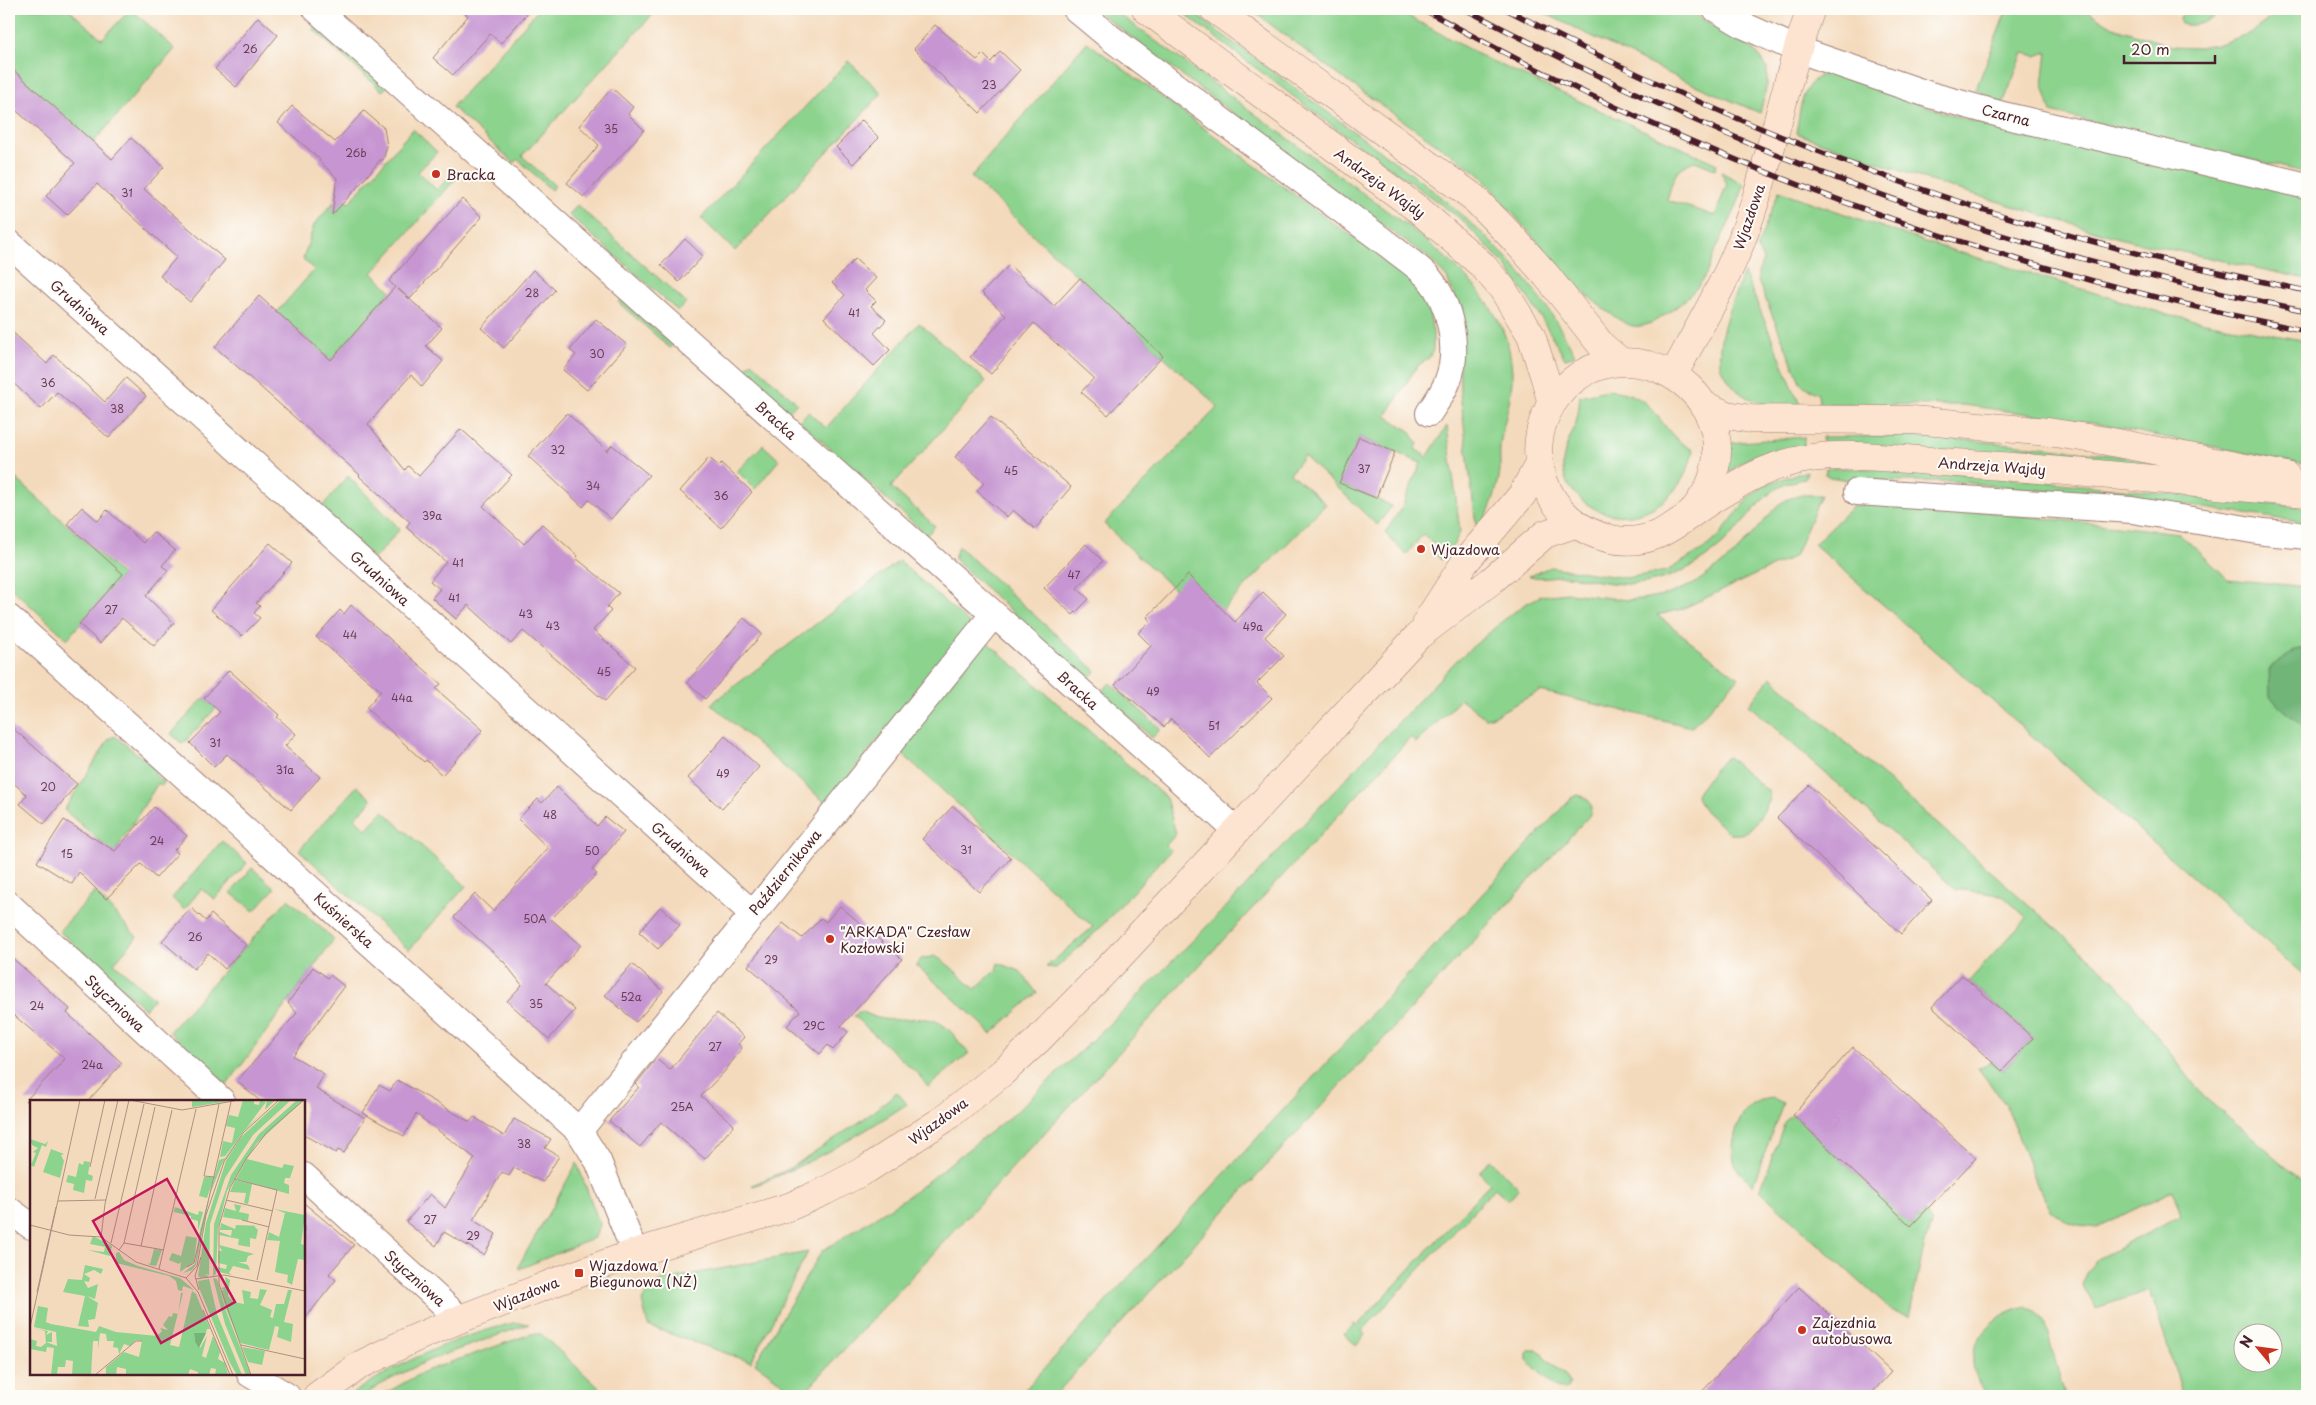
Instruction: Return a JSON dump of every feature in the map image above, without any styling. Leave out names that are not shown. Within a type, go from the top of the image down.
[{"type":"main road","name":"Andrzeja Wajdy","points":[[1146,9],[1418,210],[1482,265],[1502,288],[1531,335],[1546,378],[1551,400],[1542,425],[1538,444],[1539,464],[1547,491],[1574,524],[1593,534],[1613,540],[1634,540],[1655,536],[1674,527],[1716,497],[1775,466],[1816,458],[1865,458],[2002,466],[2307,493]]},
{"type":"main road","points":[[1214,9],[1473,198],[1526,253],[1602,346],[1621,362]]},
{"type":"main road","name":"Wjazdowa","points":[[1674,374],[1731,265],[1746,230],[1764,172],[1796,49],[1811,9]]},
{"type":"main road","name":"Andrzeja Wajdy","points":[[1550,407],[1572,381],[1595,368],[1621,362],[1650,366],[1674,374],[1687,385],[1703,405],[1715,436],[1716,457],[1712,478],[1703,497],[1690,514]]},
{"type":"main road","name":"Andrzeja Wajdy","points":[[1703,405],[1726,415],[1751,420],[1912,420],[2048,432],[2107,441],[2307,480]]},
{"type":"main road","name":"Wjazdowa","points":[[1418,636],[1464,562],[1522,495],[1539,464]]},
{"type":"main road","name":"Wjazdowa","points":[[317,1396],[360,1365],[460,1319],[635,1253],[788,1207],[825,1191],[867,1169],[944,1118],[1003,1072],[1038,1041],[1418,636],[1491,581],[1545,534],[1574,524]]},
{"type":"street","name":"Bracka","points":[[316,9],[1237,831]]},
{"type":"street","points":[[1076,9],[1112,39],[1390,246],[1428,277],[1441,295],[1450,317],[1453,346],[1449,378],[1429,413]]},
{"type":"street","name":"Czarna","points":[[1716,9],[1745,26],[1796,49],[1930,95],[2007,116],[2307,186]]},
{"type":"street","name":"Grudniowa","points":[[9,243],[752,913]]},
{"type":"street","points":[[1857,492],[2132,510],[2264,532],[2307,536]]},
{"type":"street","name":"Październikowa","points":[[579,1132],[752,913],[993,614]]},
{"type":"street","name":"Kuśnierska","points":[[9,618],[579,1132],[598,1161],[635,1253]]},
{"type":"street","name":"Styczniowa","points":[[9,905],[221,1100]]},
{"type":"street","name":"Styczniowa","points":[[305,1177],[460,1319]]},
{"type":"street","points":[[9,1210],[30,1225]]},
{"type":"street","points":[[252,1375],[287,1396]]},
{"type":"green space","points":[[9,9],[68,9],[102,39],[131,9],[175,49],[93,143],[9,66]]},
{"type":"green space","points":[[539,9],[658,9],[522,156],[555,186],[551,190],[518,159],[514,163],[452,107]]},
{"type":"green space","points":[[1094,9],[1112,9],[1413,230],[1447,259],[1479,291],[1492,309],[1502,328],[1509,349],[1512,372],[1510,398],[1500,443],[1499,477],[1493,500],[1481,527],[1477,524],[1475,517],[1460,393],[1458,304],[1447,278],[1428,257],[1368,215]]},
{"type":"green space","points":[[1178,9],[1188,9],[1425,184],[1449,204],[1491,242],[1528,282],[1560,328],[1575,355],[1565,359],[1542,319],[1507,267],[1461,219],[1338,130]]},
{"type":"green space","points":[[1250,9],[1395,9],[1485,58],[1717,164],[1715,169],[1695,161],[1683,167],[1675,176],[1667,200],[1715,216],[1727,184],[1721,172],[1744,184],[1735,209],[1703,279],[1681,303],[1652,323],[1641,326],[1626,324],[1609,313],[1569,279],[1479,174],[1337,74]]},
{"type":"green space","points":[[1536,9],[1685,9],[1751,47],[1761,58],[1767,68],[1767,84],[1760,113],[1672,75]]},
{"type":"green space","points":[[2007,9],[2084,9],[2113,27],[2171,46],[2199,47],[2223,43],[2253,32],[2281,9],[2294,9],[2305,17],[2307,15],[2307,173],[2051,112],[2043,85],[2047,52],[2036,56],[2023,53],[2003,104],[1976,89]]},
{"type":"green space","points":[[2190,9],[2223,9],[2214,17],[2198,24],[2181,24],[2180,18]]},
{"type":"green space","points":[[317,24],[387,87],[382,91],[313,29]]},
{"type":"green space","points":[[1087,42],[1337,226],[1401,269],[1416,287],[1428,308],[1433,332],[1433,350],[1429,358],[1417,366],[1386,416],[1410,431],[1418,444],[1415,449],[1427,457],[1447,426],[1460,532],[1454,544],[1441,560],[1433,548],[1435,546],[1423,534],[1406,555],[1385,533],[1402,507],[1421,463],[1359,437],[1340,483],[1392,506],[1377,525],[1304,456],[1290,473],[1326,504],[1201,632],[1174,589],[1104,524],[1218,407],[971,177]]},
{"type":"green space","points":[[848,61],[882,93],[735,251],[701,218]]},
{"type":"green space","points":[[1825,73],[1838,74],[1963,119],[2307,195],[2307,279],[2118,238],[1927,180],[1796,133],[1806,91],[1817,78]]},
{"type":"green space","points":[[413,129],[437,152],[418,172],[437,190],[456,170],[461,173],[372,273],[391,291],[331,360],[277,312],[314,270],[303,259],[314,225],[338,197],[349,203]]},
{"type":"green space","points":[[1779,191],[1925,242],[2172,316],[2307,341],[2307,465],[2087,422],[1964,405],[1819,404],[1818,394],[1801,384],[1758,281],[1758,273],[1763,260],[1757,247]]},
{"type":"green space","points":[[577,205],[686,303],[678,311],[569,215]]},
{"type":"green space","points":[[1744,272],[1800,405],[1769,405],[1750,399],[1734,387],[1721,369],[1721,339],[1731,304]]},
{"type":"green space","points":[[621,299],[673,345],[670,348],[618,302]]},
{"type":"green space","points":[[919,323],[986,381],[891,487],[935,526],[927,535],[799,421],[808,412],[826,428]]},
{"type":"green space","points":[[752,362],[797,403],[789,412],[743,370]]},
{"type":"green space","points":[[1607,390],[1639,398],[1649,406],[1680,442],[1693,450],[1688,468],[1679,484],[1667,498],[1652,508],[1636,514],[1619,515],[1601,512],[1578,496],[1569,486],[1564,474],[1563,460],[1577,419],[1580,396]]},
{"type":"green space","points":[[1897,436],[2058,449],[2155,461],[2159,465],[2158,468],[1823,448],[1822,437]]},
{"type":"green space","points":[[1804,437],[1804,448],[1764,453],[1746,460],[1730,473],[1727,472],[1729,443]]},
{"type":"green space","points":[[763,445],[779,460],[755,489],[737,471]]},
{"type":"green space","points":[[1826,468],[1926,470],[2307,507],[2307,523],[2184,505],[1950,481],[1854,481],[1830,477],[1825,474]]},
{"type":"green space","points":[[1807,471],[1805,479],[1791,482],[1770,493],[1719,547],[1683,571],[1655,581],[1627,584],[1567,576],[1540,578],[1529,576],[1550,567],[1626,578],[1667,571],[1703,549],[1718,537],[1749,497],[1766,484]]},
{"type":"green space","points":[[9,472],[122,575],[67,639],[9,586]]},
{"type":"green space","points":[[348,476],[400,529],[374,559],[321,508]]},
{"type":"green space","points":[[1802,495],[1821,495],[1795,556],[1682,609],[1657,615],[1738,678],[1692,727],[1540,691],[1491,717],[1485,718],[1461,699],[1416,743],[1411,737],[801,1396],[795,1396],[780,1381],[755,1363],[822,1251],[910,1195],[1017,1111],[1121,1013],[1228,905],[1455,662],[1505,619],[1525,604],[1541,596],[1568,593],[1627,600],[1642,599],[1669,594],[1694,584],[1733,556],[1778,505],[1788,499]]},
{"type":"green space","points":[[1879,500],[2179,533],[2228,579],[2307,587],[2307,648],[2295,650],[2271,697],[2307,731],[2307,978],[1814,544],[1852,507]]},
{"type":"green space","points":[[958,546],[1096,671],[1087,680],[954,559]]},
{"type":"green space","points":[[899,561],[970,624],[827,804],[711,704]]},
{"type":"green space","points":[[986,641],[1166,798],[1176,834],[1166,845],[1171,850],[1097,931],[1056,968],[1046,967],[1093,927],[895,747]]},
{"type":"green space","points":[[2307,648],[2307,731],[2270,697],[2269,668],[2295,650]]},
{"type":"green space","points":[[1771,677],[2115,981],[2203,1096],[2307,1185],[2307,1396],[2178,1396],[2183,1395],[2150,1290],[2096,1308],[2083,1287],[2086,1272],[2099,1258],[2181,1216],[2174,1190],[2096,1228],[2068,1223],[2051,1210],[2038,1187],[2006,1105],[1978,1068],[1992,1062],[2002,1071],[2033,1038],[1969,981],[2027,918],[2002,895],[1955,889],[1749,705]]},
{"type":"green space","points":[[1110,683],[1161,729],[1152,738],[1102,691]]},
{"type":"green space","points":[[204,698],[216,708],[183,744],[171,734]]},
{"type":"green space","points":[[115,736],[157,770],[154,774],[164,782],[162,786],[158,783],[114,853],[64,810],[109,739]]},
{"type":"green space","points":[[1728,757],[1769,792],[1768,802],[1758,820],[1750,829],[1740,834],[1730,834],[1702,808],[1696,794],[1719,764]]},
{"type":"green space","points":[[357,786],[372,800],[355,818],[366,829],[383,811],[466,886],[409,950],[299,850]]},
{"type":"green space","points":[[1577,795],[1585,797],[1591,805],[1589,816],[1054,1396],[1019,1396],[1571,798]]},
{"type":"green space","points":[[222,841],[247,863],[215,899],[201,889],[184,910],[172,898]]},
{"type":"green space","points":[[252,868],[275,888],[254,911],[231,893]]},
{"type":"green space","points":[[95,892],[137,937],[114,963],[154,998],[145,1009],[59,931]]},
{"type":"green space","points":[[288,899],[334,939],[227,1085],[169,1032]]},
{"type":"green space","points":[[935,956],[951,967],[975,989],[996,970],[998,963],[1020,971],[1037,993],[991,1034],[916,965],[921,959]]},
{"type":"green space","points":[[860,1011],[877,1018],[889,1020],[929,1019],[936,1021],[950,1031],[969,1053],[928,1087],[919,1075],[854,1016]]},
{"type":"green space","points":[[897,1092],[907,1104],[851,1139],[814,1159],[754,1186],[752,1185],[787,1170],[864,1119]]},
{"type":"green space","points":[[1773,1098],[1783,1103],[1753,1185],[1736,1167],[1733,1157],[1735,1133],[1746,1110],[1751,1105],[1764,1099]]},
{"type":"green space","points":[[1793,1115],[1911,1226],[1925,1212],[1932,1223],[1926,1238],[1909,1317],[1893,1312],[1760,1191],[1785,1121]]},
{"type":"green space","points":[[1490,1160],[1519,1188],[1508,1200],[1495,1188],[1362,1331],[1365,1334],[1356,1345],[1344,1334],[1354,1324],[1357,1326],[1490,1183],[1479,1172]]},
{"type":"green space","points":[[577,1163],[600,1225],[595,1237],[519,1269],[519,1265]]},
{"type":"green space","points":[[808,1252],[751,1362],[648,1326],[642,1301],[648,1289],[663,1280]]},
{"type":"green space","points":[[2027,1306],[2036,1311],[2044,1321],[2065,1396],[1988,1396],[1978,1381],[1973,1366],[1978,1340],[1986,1328],[1997,1319],[2011,1311]]},
{"type":"green space","points":[[514,1323],[529,1324],[429,1360],[383,1383],[363,1396],[349,1396],[387,1372],[428,1352],[471,1335]]},
{"type":"green space","points":[[531,1334],[541,1334],[608,1396],[381,1396],[423,1372]]},
{"type":"green space","points":[[1530,1350],[1537,1350],[1567,1377],[1570,1384],[1565,1390],[1556,1388],[1527,1360],[1527,1353]]},
{"type":"building","points":[[460,9],[531,9],[501,43],[490,34],[453,75],[433,58],[468,16]]},
{"type":"building","points":[[258,17],[278,35],[236,87],[215,69]]},
{"type":"building","points":[[935,25],[977,60],[983,54],[991,62],[1000,51],[1020,70],[980,113],[914,49]]},
{"type":"building","points":[[9,66],[112,159],[131,138],[164,167],[144,189],[225,260],[190,302],[160,276],[177,257],[97,184],[67,215],[46,196],[75,163],[9,104]]},
{"type":"building","points":[[612,88],[633,107],[628,114],[644,130],[584,197],[567,183],[599,145],[579,126]]},
{"type":"building","points":[[292,106],[335,142],[364,111],[384,128],[387,146],[383,160],[380,160],[332,215],[337,178],[319,161],[320,159],[278,123]]},
{"type":"building","points":[[862,120],[879,138],[853,164],[836,147]]},
{"type":"building","points":[[462,199],[482,217],[410,299],[397,288],[442,328],[426,346],[443,361],[422,387],[411,375],[368,424],[405,470],[408,466],[419,476],[461,429],[512,475],[483,506],[524,544],[542,524],[578,556],[576,558],[619,593],[607,607],[611,611],[593,630],[635,667],[605,701],[523,631],[511,644],[468,605],[456,619],[432,598],[440,589],[430,581],[446,562],[406,527],[410,522],[360,475],[215,347],[259,296],[331,360],[395,287],[389,281]]},
{"type":"building","points":[[685,239],[703,256],[679,282],[661,265]]},
{"type":"building","points":[[855,259],[876,278],[865,290],[876,301],[871,306],[886,320],[874,333],[890,350],[874,366],[824,318],[845,295],[832,283]]},
{"type":"building","points":[[1009,265],[1054,306],[1080,278],[1163,356],[1108,415],[1081,392],[1094,378],[1034,323],[991,374],[970,357],[1006,315],[982,293]]},
{"type":"building","points":[[533,270],[555,290],[504,348],[481,328]]},
{"type":"building","points":[[596,319],[627,345],[587,390],[563,370],[576,355],[570,350]]},
{"type":"building","points":[[9,329],[47,364],[54,355],[105,402],[126,378],[146,396],[109,438],[57,392],[41,409],[9,379]]},
{"type":"building","points":[[567,413],[607,451],[612,445],[649,475],[611,519],[589,500],[583,507],[528,456]]},
{"type":"building","points":[[991,417],[1071,487],[1035,529],[1013,510],[1007,517],[977,491],[984,483],[955,457]]},
{"type":"building","points":[[1359,437],[1395,452],[1376,498],[1339,483]]},
{"type":"building","points":[[709,458],[719,466],[721,463],[752,492],[721,528],[680,491]]},
{"type":"building","points":[[82,507],[98,521],[107,510],[143,543],[153,532],[175,550],[162,566],[168,570],[146,596],[174,623],[154,646],[122,618],[100,643],[79,624],[123,574],[67,524]]},
{"type":"building","points":[[270,543],[292,563],[256,603],[260,606],[254,613],[260,618],[242,636],[211,610]]},
{"type":"building","points":[[1086,544],[1103,561],[1077,588],[1089,599],[1073,615],[1044,588]]},
{"type":"building","points":[[1188,575],[1235,622],[1263,592],[1286,614],[1265,637],[1284,656],[1257,683],[1272,698],[1210,758],[1171,719],[1164,727],[1115,685],[1151,646],[1138,633],[1150,621],[1147,617]]},
{"type":"building","points":[[351,605],[441,684],[436,689],[483,730],[442,775],[426,760],[424,762],[366,708],[381,691],[316,637],[340,610],[344,614]]},
{"type":"building","points":[[744,618],[762,634],[705,699],[687,682]]},
{"type":"building","points":[[229,670],[279,715],[277,717],[296,734],[285,746],[320,777],[291,810],[227,754],[214,767],[190,743],[220,712],[204,698]]},
{"type":"building","points":[[9,725],[77,784],[44,824],[20,804],[27,795],[9,779]]},
{"type":"building","points":[[725,736],[759,767],[722,809],[688,778]]},
{"type":"building","points":[[1809,785],[1932,900],[1901,934],[1777,818]]},
{"type":"building","points":[[557,787],[597,826],[605,817],[624,832],[592,870],[597,874],[551,919],[581,945],[546,983],[575,1010],[549,1039],[507,1001],[522,985],[504,962],[454,917],[475,894],[493,911],[548,848],[518,819],[538,799],[542,803]]},
{"type":"building","points":[[953,806],[1011,858],[979,892],[922,839]]},
{"type":"building","points":[[154,807],[187,836],[174,850],[178,853],[156,878],[141,864],[106,899],[79,872],[72,884],[37,862],[64,820],[115,851]]},
{"type":"building","points":[[840,906],[902,959],[841,1026],[848,1032],[833,1050],[828,1045],[820,1054],[787,1026],[800,1011],[748,966],[783,923],[802,938],[821,918],[826,922]]},
{"type":"building","points":[[660,907],[680,925],[658,949],[639,932]]},
{"type":"building","points":[[191,908],[206,921],[211,914],[246,945],[225,969],[208,953],[194,969],[162,941]]},
{"type":"building","points":[[9,955],[70,1009],[67,1013],[122,1063],[89,1100],[25,1101],[65,1059],[9,1011]]},
{"type":"building","points":[[632,964],[663,991],[636,1022],[605,995]]},
{"type":"building","points":[[313,967],[328,978],[330,975],[344,986],[293,1056],[324,1074],[316,1089],[365,1118],[344,1153],[338,1150],[336,1153],[305,1136],[305,1100],[259,1100],[237,1081],[297,1013],[288,1003]]},
{"type":"building","points":[[1962,975],[2033,1038],[2002,1071],[1932,1007]]},
{"type":"building","points":[[717,1013],[744,1037],[738,1044],[742,1048],[725,1071],[701,1096],[734,1125],[705,1159],[661,1122],[640,1147],[609,1121],[639,1087],[636,1084],[656,1059],[670,1070]]},
{"type":"building","points":[[1853,1047],[1976,1158],[1911,1226],[1793,1115]]},
{"type":"building","points":[[397,1080],[470,1122],[474,1117],[504,1136],[514,1119],[551,1139],[545,1148],[559,1156],[543,1182],[514,1168],[509,1176],[502,1172],[473,1220],[496,1234],[484,1255],[444,1232],[436,1246],[406,1222],[430,1194],[445,1208],[475,1158],[416,1114],[404,1136],[363,1113],[379,1085],[390,1091]]},
{"type":"building","points":[[305,1204],[354,1245],[329,1274],[336,1280],[305,1319]]},
{"type":"building","name":"Zajezdnia autobusowa","points":[[1799,1287],[1891,1372],[1869,1396],[1698,1396]]},
{"type":"railway","points":[[1423,9],[1528,65],[1635,116],[1743,163],[1852,205],[1963,243],[2076,276],[2190,305],[2307,331]]},
{"type":"railway","points":[[1465,9],[1602,78],[1672,110],[1813,169],[1885,196],[2031,244],[2099,263],[2203,289],[2307,311]]},
{"type":"railway","points":[[1506,9],[1581,47],[1735,117],[1893,179],[2054,231],[2157,258],[2307,291]]},
{"type":"place","name":"Bracka","points":[[436,174]]},
{"type":"place","name":"Wjazdowa","points":[[1421,549]]},
{"type":"place","name":"\"ARKADA\" Czesław Kozłowski","points":[[830,939]]},
{"type":"place","name":"Wjazdowa / Biegunowa (NŻ)","points":[[579,1273]]},
{"type":"place","name":"Zajezdnia autobusowa","points":[[1802,1330]]}]
